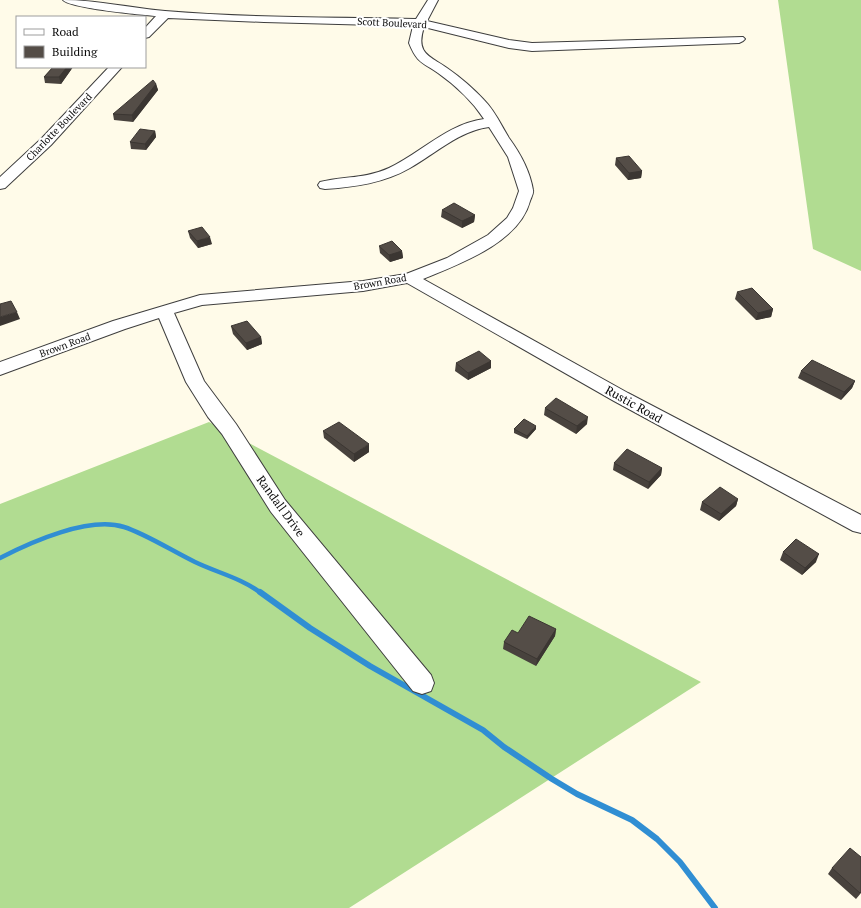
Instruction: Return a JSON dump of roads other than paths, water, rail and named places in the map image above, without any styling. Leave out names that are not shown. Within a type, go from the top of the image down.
[{"type":"street","name":"Scott Boulevard","points":[[68,0],[112,8],[165,14],[264,19],[421,23],[509,44],[532,47],[739,39]]},
{"type":"street","name":"Brown Road","points":[[0,369],[119,325],[200,300],[363,286],[410,278],[453,261],[494,238],[513,221],[521,208],[526,191],[515,157],[480,103],[443,71],[424,60],[415,43],[421,23],[433,0]]},
{"type":"street","points":[[146,34],[165,14]]},
{"type":"street","name":"Charlotte Boulevard","points":[[0,185],[46,142],[115,68]]},
{"type":"street","points":[[325,185],[359,183],[377,178],[405,164],[434,145],[456,134],[482,122],[493,122]]},
{"type":"street","name":"Rustic Road","points":[[410,278],[621,397],[861,525]]},
{"type":"street","name":"Randall Drive","points":[[165,312],[195,382],[215,412],[229,429],[278,506],[422,683]]},
{"type":"waterway","points":[[0,558],[60,532],[94,525],[110,525],[124,527],[141,534],[195,562],[245,583],[261,593]]},
{"type":"waterway","points":[[260,592],[310,628],[370,666],[483,730],[504,747],[552,779],[577,794],[632,820],[657,839],[680,862],[715,908]]}]
